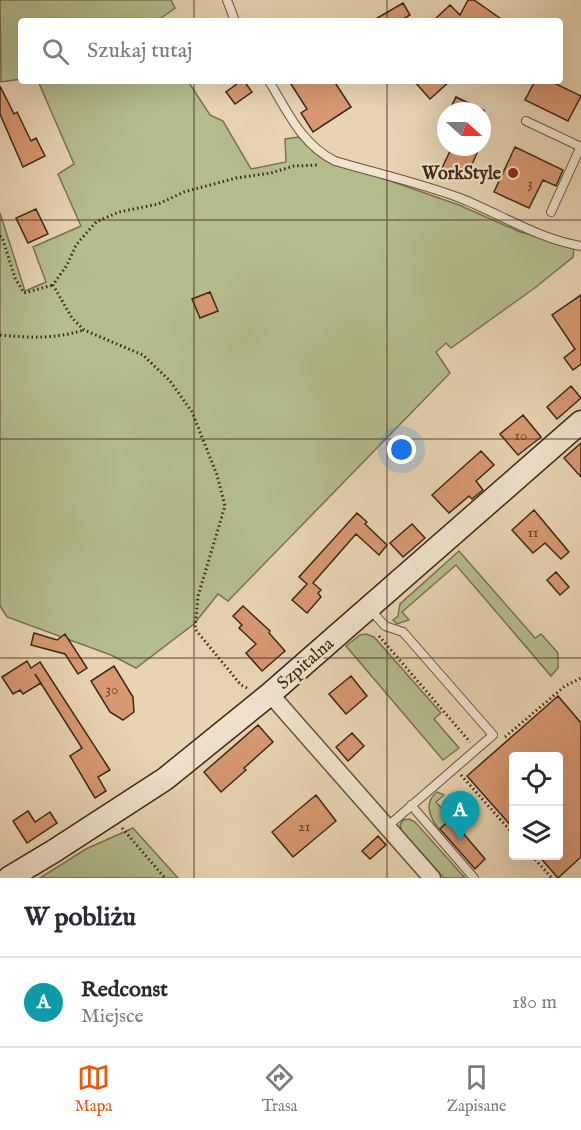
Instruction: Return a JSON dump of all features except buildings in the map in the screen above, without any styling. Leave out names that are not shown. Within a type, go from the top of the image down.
[{"type":"street","name":"Szpitalna","points":[[9,878],[165,779],[262,694],[369,608],[581,422]]},
{"type":"street","points":[[262,694],[388,826],[432,878]]},
{"type":"lane","points":[[227,0],[234,18]]},
{"type":"lane","points":[[271,84],[298,130],[320,154],[335,161],[458,198],[525,227],[581,246]]},
{"type":"lane","points":[[526,121],[581,146],[551,212]]},
{"type":"lane","points":[[369,608],[385,626],[403,632],[492,735],[388,826]]},
{"type":"lane","points":[[411,805],[474,878]]},
{"type":"path","points":[[0,236],[15,278],[24,293],[53,285],[67,266],[76,245],[96,222],[158,204],[184,192],[236,178],[271,173],[294,166],[335,161]]},
{"type":"path","points":[[53,285],[72,318],[84,330],[143,355],[170,381],[192,412],[217,475],[225,506],[198,596],[195,629],[241,685],[262,694]]},
{"type":"path","points":[[0,335],[36,339],[63,336],[84,330]]},
{"type":"path","points":[[376,633],[476,749]]},
{"type":"path","points":[[499,742],[565,686],[581,678]]},
{"type":"path","points":[[468,769],[461,775],[509,830]]},
{"type":"path","points":[[119,824],[165,878]]},
{"type":"path","points":[[536,860],[552,878]]},
{"type":"green space","points":[[0,0],[171,0],[175,8],[161,18],[18,18],[18,79],[1,82]]},
{"type":"green space","points":[[39,84],[190,84],[210,115],[223,121],[251,169],[286,162],[285,139],[299,137],[319,156],[459,205],[520,232],[528,234],[530,232],[574,248],[573,257],[536,287],[451,348],[446,343],[436,352],[450,373],[228,601],[218,594],[194,624],[136,668],[111,655],[7,617],[0,606],[0,213],[25,291],[46,282],[33,247],[81,226],[58,174],[74,164]]},
{"type":"green space","points":[[459,551],[535,638],[541,634],[558,653],[558,668],[551,676],[456,565],[402,612],[409,620],[397,624],[393,620],[398,616],[400,604]]},
{"type":"green space","points":[[366,634],[374,637],[441,713],[434,719],[459,748],[443,760],[346,646],[360,635]]},
{"type":"green space","points":[[437,792],[444,795],[436,802],[451,819],[439,829],[429,810],[430,801]]},
{"type":"green space","points":[[409,819],[415,822],[465,878],[444,878],[402,831],[400,825],[403,820]]},
{"type":"green space","points":[[133,828],[178,878],[40,878],[86,849]]},
{"type":"place","name":"WorkStyle","points":[[513,173]]},
{"type":"place","name":"Redconst","points":[[460,841]]}]
